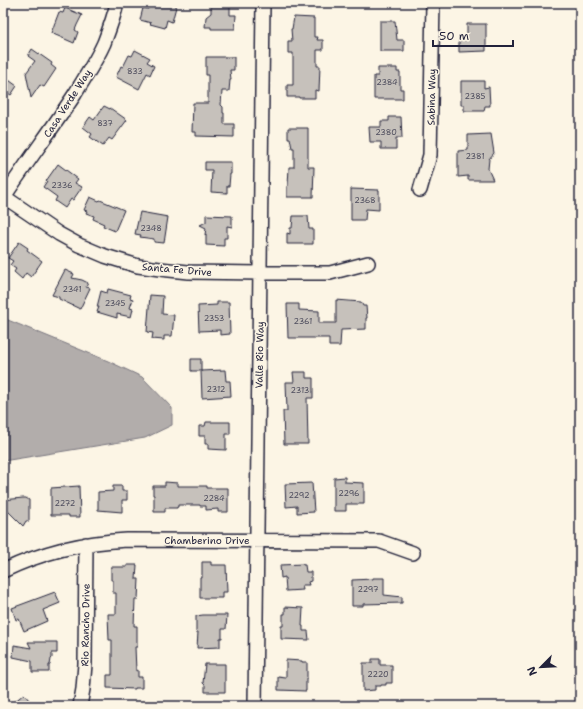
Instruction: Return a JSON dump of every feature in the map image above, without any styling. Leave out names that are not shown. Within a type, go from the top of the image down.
[{"type":"street","name":"Casa Verde Way","points":[[4,197],[91,67],[104,44],[117,3]]},
{"type":"street","name":"Valle Rio Way","points":[[255,706],[263,3]]},
{"type":"street","name":"Sabina Way","points":[[420,190],[430,155],[433,3]]},
{"type":"street","name":"Santa Fe Drive","points":[[4,197],[59,234],[79,245],[105,256],[138,266],[188,272],[260,274],[330,273],[368,263]]},
{"type":"street","name":"Chamberino Drive","points":[[3,571],[15,565],[65,548],[108,541],[127,540],[379,541],[413,553]]},
{"type":"street","name":"Rio Rancho Drive","points":[[80,706],[85,664],[86,544]]},
{"type":"shaded area","points":[[3,318],[108,361],[142,377],[172,408],[172,425],[145,438],[3,461]]},
{"type":"building","points":[[150,3],[177,3],[172,22],[167,20],[165,28],[140,20],[143,8],[148,9]]},
{"type":"building","points":[[211,3],[227,3],[227,7],[230,6],[230,15],[236,15],[235,29],[211,29],[211,27],[205,27],[206,17],[211,13]]},
{"type":"building","points":[[65,8],[82,15],[75,30],[78,32],[74,43],[51,33],[59,12],[63,13]]},
{"type":"building","points":[[294,17],[314,18],[314,37],[318,37],[317,40],[323,40],[323,50],[317,50],[317,66],[320,66],[319,91],[315,90],[315,98],[287,97],[287,85],[293,85],[293,53],[288,53],[288,41],[292,41],[291,29]]},
{"type":"building","points":[[380,21],[395,21],[397,40],[404,40],[404,51],[380,51]]},
{"type":"building","points":[[467,24],[486,24],[486,51],[459,52],[459,37],[467,37]]},
{"type":"building","points":[[32,49],[52,63],[51,65],[56,69],[44,87],[40,85],[31,98],[26,73],[35,61],[28,56]]},
{"type":"building","points":[[135,50],[150,58],[147,62],[154,66],[150,75],[147,73],[139,89],[116,77],[121,66],[123,67],[129,55],[132,56]]},
{"type":"building","points":[[206,57],[234,57],[234,70],[230,70],[231,80],[229,91],[222,91],[221,105],[224,113],[224,124],[234,124],[234,137],[196,136],[196,132],[192,132],[193,103],[208,103],[208,75],[206,75]]},
{"type":"building","points":[[378,68],[397,68],[397,72],[400,72],[400,89],[403,89],[403,99],[374,99],[374,76],[378,76]]},
{"type":"building","points":[[6,78],[17,86],[11,95],[3,90],[3,84]]},
{"type":"building","points":[[461,81],[484,81],[484,88],[489,87],[490,106],[485,106],[484,111],[464,111],[464,105],[461,105]]},
{"type":"building","points":[[104,106],[110,108],[127,120],[112,140],[109,138],[103,146],[90,137],[92,134],[83,127],[90,117],[94,120]]},
{"type":"building","points":[[389,117],[401,117],[402,138],[396,138],[396,149],[381,149],[381,142],[370,142],[369,127],[381,127],[381,121],[389,121]]},
{"type":"building","points":[[288,128],[308,128],[308,167],[314,167],[313,197],[287,197],[289,167],[294,167],[294,148],[292,148],[290,138],[288,138]]},
{"type":"building","points":[[491,134],[494,153],[489,159],[488,169],[493,180],[468,180],[468,176],[458,177],[458,151],[468,150],[468,135]]},
{"type":"building","points":[[205,162],[231,162],[231,174],[229,186],[227,186],[227,193],[211,192],[212,170],[205,170]]},
{"type":"building","points":[[58,164],[78,179],[75,183],[82,187],[65,208],[55,201],[57,197],[43,187]]},
{"type":"building","points":[[351,189],[379,190],[379,210],[366,209],[365,220],[351,220]]},
{"type":"building","points":[[90,197],[124,210],[115,231],[103,226],[104,224],[93,219],[94,216],[86,213],[87,211],[84,210]]},
{"type":"building","points":[[140,212],[168,217],[164,243],[154,242],[154,239],[140,237],[141,235],[135,234]]},
{"type":"building","points":[[206,215],[232,216],[232,227],[227,226],[227,238],[224,238],[224,246],[206,245],[206,228],[200,225],[206,222]]},
{"type":"building","points":[[293,216],[308,216],[309,229],[313,229],[313,244],[287,244],[287,233],[290,234]]},
{"type":"building","points":[[19,242],[42,261],[31,277],[26,273],[22,279],[14,272],[16,269],[10,265],[13,261],[8,258]]},
{"type":"building","points":[[65,270],[74,274],[72,278],[88,283],[86,287],[90,288],[80,309],[59,299],[59,297],[52,295]]},
{"type":"building","points":[[108,289],[131,295],[130,298],[133,299],[130,308],[133,309],[131,317],[117,314],[117,318],[97,312],[101,291],[107,293]]},
{"type":"building","points":[[150,295],[163,296],[162,314],[174,315],[172,336],[164,336],[164,340],[152,339],[153,333],[147,332]]},
{"type":"building","points":[[336,300],[361,302],[363,306],[366,306],[366,329],[341,330],[340,346],[329,346],[329,338],[288,338],[287,304],[299,304],[299,310],[319,311],[319,323],[336,323]]},
{"type":"building","points":[[217,302],[229,302],[230,334],[220,335],[220,330],[199,331],[198,306],[217,305]]},
{"type":"building","points":[[191,359],[201,359],[201,371],[191,371]]},
{"type":"building","points":[[225,370],[226,381],[230,381],[231,396],[202,398],[201,371]]},
{"type":"building","points":[[293,372],[306,372],[306,378],[313,378],[313,398],[307,398],[308,444],[284,444],[283,411],[287,411],[286,382],[294,382]]},
{"type":"building","points":[[206,422],[230,422],[230,434],[226,434],[226,450],[208,449],[208,444],[205,444],[205,436],[199,436],[199,426],[205,426]]},
{"type":"building","points":[[345,477],[345,482],[364,483],[364,504],[346,504],[346,511],[334,511],[334,478]]},
{"type":"building","points":[[165,482],[178,483],[178,486],[228,488],[228,512],[218,512],[218,509],[206,510],[206,506],[200,505],[178,505],[177,508],[165,508],[165,512],[154,512],[153,486],[165,486]]},
{"type":"building","points":[[312,483],[314,512],[297,513],[297,506],[286,507],[285,484]]},
{"type":"building","points":[[79,486],[80,517],[69,517],[69,515],[51,515],[51,488]]},
{"type":"building","points":[[113,486],[122,486],[122,491],[127,491],[127,500],[122,500],[122,512],[98,510],[98,492],[113,491]]},
{"type":"building","points":[[26,498],[29,500],[29,521],[26,521],[23,526],[3,506],[3,500]]},
{"type":"building","points":[[202,562],[211,562],[211,565],[226,565],[227,592],[222,592],[222,598],[200,598]]},
{"type":"building","points":[[127,565],[137,565],[136,579],[139,579],[138,599],[135,599],[134,626],[137,626],[137,647],[135,647],[136,671],[138,670],[138,677],[142,677],[142,688],[107,688],[107,675],[112,675],[112,640],[109,640],[108,614],[116,614],[116,593],[113,593],[111,567],[127,567]]},
{"type":"building","points":[[280,565],[305,565],[306,572],[311,572],[311,581],[308,582],[309,585],[302,585],[303,590],[286,591],[285,577],[281,578]]},
{"type":"building","points":[[384,578],[384,595],[402,597],[402,603],[363,604],[363,606],[352,606],[352,580]]},
{"type":"building","points":[[55,592],[60,603],[43,610],[47,621],[24,631],[19,619],[16,620],[12,608]]},
{"type":"building","points":[[285,607],[303,608],[302,626],[303,631],[308,631],[309,640],[281,639],[281,626],[283,626],[283,614],[285,614]]},
{"type":"building","points":[[227,615],[226,629],[222,629],[220,647],[197,648],[198,632],[196,632],[196,616]]},
{"type":"building","points":[[28,642],[57,642],[57,653],[52,653],[49,672],[32,672],[32,661],[13,657],[14,645],[31,648]]},
{"type":"building","points":[[372,659],[380,659],[380,665],[392,665],[392,683],[375,686],[375,690],[363,691],[363,663],[372,663]]},
{"type":"building","points":[[286,660],[307,662],[306,691],[278,690],[278,677],[286,678]]},
{"type":"building","points":[[205,664],[225,664],[225,692],[205,692],[205,685],[203,683]]},
{"type":"building","points":[[24,694],[34,706],[9,706]]}]
